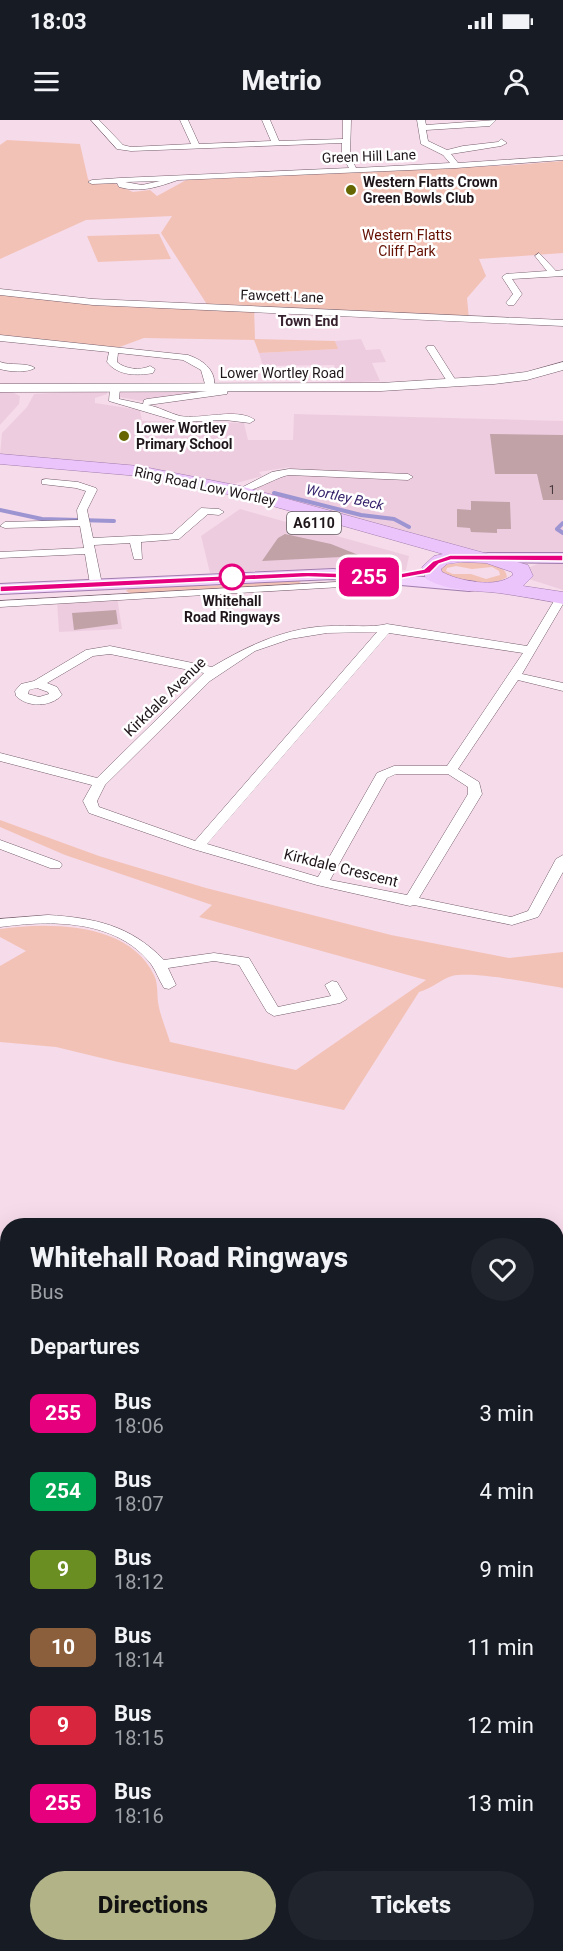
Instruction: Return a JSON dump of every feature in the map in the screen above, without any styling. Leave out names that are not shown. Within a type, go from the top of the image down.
[{"type":"highway","name":"Ring Road Low Wortley","points":[[0,459],[139,471],[240,491],[481,557]]},
{"type":"highway","name":"Ring Road Low Wortley","points":[[0,467],[138,482],[398,545],[418,554],[427,560],[431,567]]},
{"type":"highway","points":[[240,491],[243,499],[306,521]]},
{"type":"highway","name":"A6110","points":[[450,557],[481,557],[512,565],[536,583],[562,595],[510,588],[469,586],[437,578],[431,567],[450,557]]},
{"type":"highway","name":"A6110","points":[[493,587],[515,584],[520,581],[524,573]]},
{"type":"main road","points":[[481,557],[563,558]]},
{"type":"main road","points":[[524,573],[532,565],[563,558]]},
{"type":"main road","points":[[0,589],[50,594],[96,584],[122,590],[392,578],[414,575],[431,567]]},
{"type":"main road","points":[[392,578],[469,586]]},
{"type":"street","points":[[95,120],[120,147],[131,149],[346,141]]},
{"type":"street","points":[[184,120],[196,147]]},
{"type":"street","points":[[266,120],[276,143]]},
{"type":"street","points":[[347,120],[346,156],[354,171]]},
{"type":"street","points":[[456,166],[446,153],[424,142],[421,124],[486,125],[492,120]]},
{"type":"street","points":[[446,153],[463,148],[501,144],[503,143],[501,141]]},
{"type":"street","name":"Green Hill Lane","points":[[92,182],[120,180],[122,185],[132,189],[148,188],[176,178],[456,166],[563,158]]},
{"type":"street","points":[[539,256],[559,273]]},
{"type":"street","points":[[511,303],[518,294],[506,277],[559,273]]},
{"type":"street","name":"Fawcett Lane","points":[[0,292],[93,302],[563,323]]},
{"type":"street","points":[[1,349],[3,338],[162,353],[197,362],[207,369],[210,389]]},
{"type":"street","points":[[431,348],[453,384]]},
{"type":"street","points":[[114,350],[112,362],[116,367],[128,371],[150,371],[150,369]]},
{"type":"street","points":[[0,365],[6,368],[30,368]]},
{"type":"street","name":"Lower Wortley Road","points":[[0,388],[331,388],[453,384],[527,376],[563,366]]},
{"type":"street","points":[[115,388],[114,401],[149,408],[180,420],[225,414],[250,420]]},
{"type":"street","points":[[147,402],[224,392],[225,388]]},
{"type":"street","points":[[240,491],[276,474],[290,472],[408,477]]},
{"type":"street","points":[[46,482],[78,485],[92,490],[82,510],[96,584]]},
{"type":"street","points":[[0,555],[175,537],[190,526],[201,509],[219,512]]},
{"type":"street","points":[[5,525],[83,523]]},
{"type":"street","points":[[135,540],[138,557]]},
{"type":"street","points":[[309,580],[337,585]]},
{"type":"street","points":[[0,604],[50,594],[122,590]]},
{"type":"street","points":[[451,770],[515,676],[562,595]]},
{"type":"street","name":"Kirkdale Avenue","points":[[90,801],[100,783],[214,671],[247,649],[292,633],[352,627],[387,628],[529,650]]},
{"type":"street","points":[[198,846],[387,628]]},
{"type":"street","points":[[38,684],[90,653],[110,650],[214,671]]},
{"type":"street","points":[[515,676],[563,687]]},
{"type":"street","points":[[0,757],[100,783]]},
{"type":"street","points":[[322,882],[382,776],[394,770],[451,770],[474,785],[475,794],[410,902]]},
{"type":"street","name":"Kirkdale Crescent","points":[[90,801],[94,810],[198,846],[322,882],[410,902],[512,921],[532,914],[563,859]]},
{"type":"street","points":[[0,844],[55,865]]},
{"type":"street","points":[[0,923],[43,918],[88,924],[129,938],[144,948],[161,965],[169,986]]},
{"type":"street","points":[[161,965],[214,957],[243,961],[274,1012],[339,999],[332,986]]},
{"type":"shaded area","points":[[361,339],[366,350],[380,349],[386,362],[372,363],[380,381],[341,383],[334,365],[263,366],[259,353],[337,349],[335,341]]},
{"type":"shaded area","points":[[115,388],[225,388],[147,402],[114,396]]},
{"type":"shaded area","points":[[99,390],[107,394],[95,398],[95,403],[140,410],[142,421],[244,423],[248,440],[293,440],[294,414],[563,421],[563,590],[529,579],[528,568],[542,562],[488,558],[240,491],[289,472],[290,467],[259,472],[262,476],[229,485],[86,461],[0,455],[2,433],[27,407],[34,394]]},
{"type":"shaded area","points":[[0,392],[12,392],[20,396],[19,404],[0,425]]},
{"type":"shaded area","points":[[240,509],[409,556],[406,570],[331,568],[210,573],[201,536]]},
{"type":"shaded area","points":[[117,597],[122,629],[59,632],[57,601]]},
{"type":"green space","name":"Western Flatts Cliff Park","points":[[7,140],[80,144],[88,179],[92,183],[111,182],[133,192],[150,190],[157,196],[190,178],[563,161],[563,253],[479,259],[486,276],[467,298],[469,319],[254,308],[255,339],[335,341],[338,349],[259,353],[254,340],[144,338],[114,349],[0,338],[0,294],[208,306],[161,233],[172,216],[86,220],[0,259],[0,145]]},
{"type":"green space","points":[[159,234],[171,259],[98,262],[87,236]]},
{"type":"green space","points":[[488,563],[502,568],[507,577],[500,581],[483,583],[465,581],[440,574],[438,565]],"holes":[[[456,566],[472,569],[492,567],[499,571],[500,575],[486,579],[471,574],[453,574],[446,571],[447,568]]]},
{"type":"green space","points":[[301,580],[299,585],[131,594],[126,591],[130,587],[184,584],[209,586]]},
{"type":"green space","points":[[0,820],[99,856],[206,888],[391,935],[509,958],[563,952],[563,988],[463,975],[448,977],[419,992],[344,1110],[56,1047],[0,1042],[0,966],[26,951],[0,937],[0,929],[64,927],[107,935],[126,944],[142,958],[154,975],[159,1007],[170,1042],[296,1070],[426,980],[199,917],[212,905],[65,855],[0,827]]},
{"type":"building","points":[[490,434],[563,435],[563,500],[543,500],[537,474],[495,474]]},
{"type":"building","points":[[471,501],[510,502],[511,529],[497,529],[497,533],[471,532],[470,528],[457,527],[457,509],[471,510]]},
{"type":"building","points":[[285,534],[331,544],[361,556],[262,561],[278,538]]},
{"type":"building","points":[[116,610],[118,624],[74,630],[72,613]]},
{"type":"waterway","name":"Wortley Beck","points":[[274,493],[361,515],[394,519],[409,527]]},
{"type":"waterway","name":"Wortley Beck","points":[[0,510],[42,519],[114,521]]},
{"type":"waterway","name":"Wortley Beck","points":[[563,523],[557,529],[563,533]]},
{"type":"bus line","name":"255","points":[[0,589],[308,574],[392,578],[427,571],[436,562],[450,557],[563,558]]},
{"type":"place","name":"Western Flatts Crown Green Bowls Club","points":[[351,190]]},
{"type":"place","name":"Lower Wortley Primary School","points":[[124,436]]},
{"type":"place","name":"Whitehall Road Ringways","points":[[232,577]]},
{"type":"district","name":"Town End","points":[[308,321]]}]
